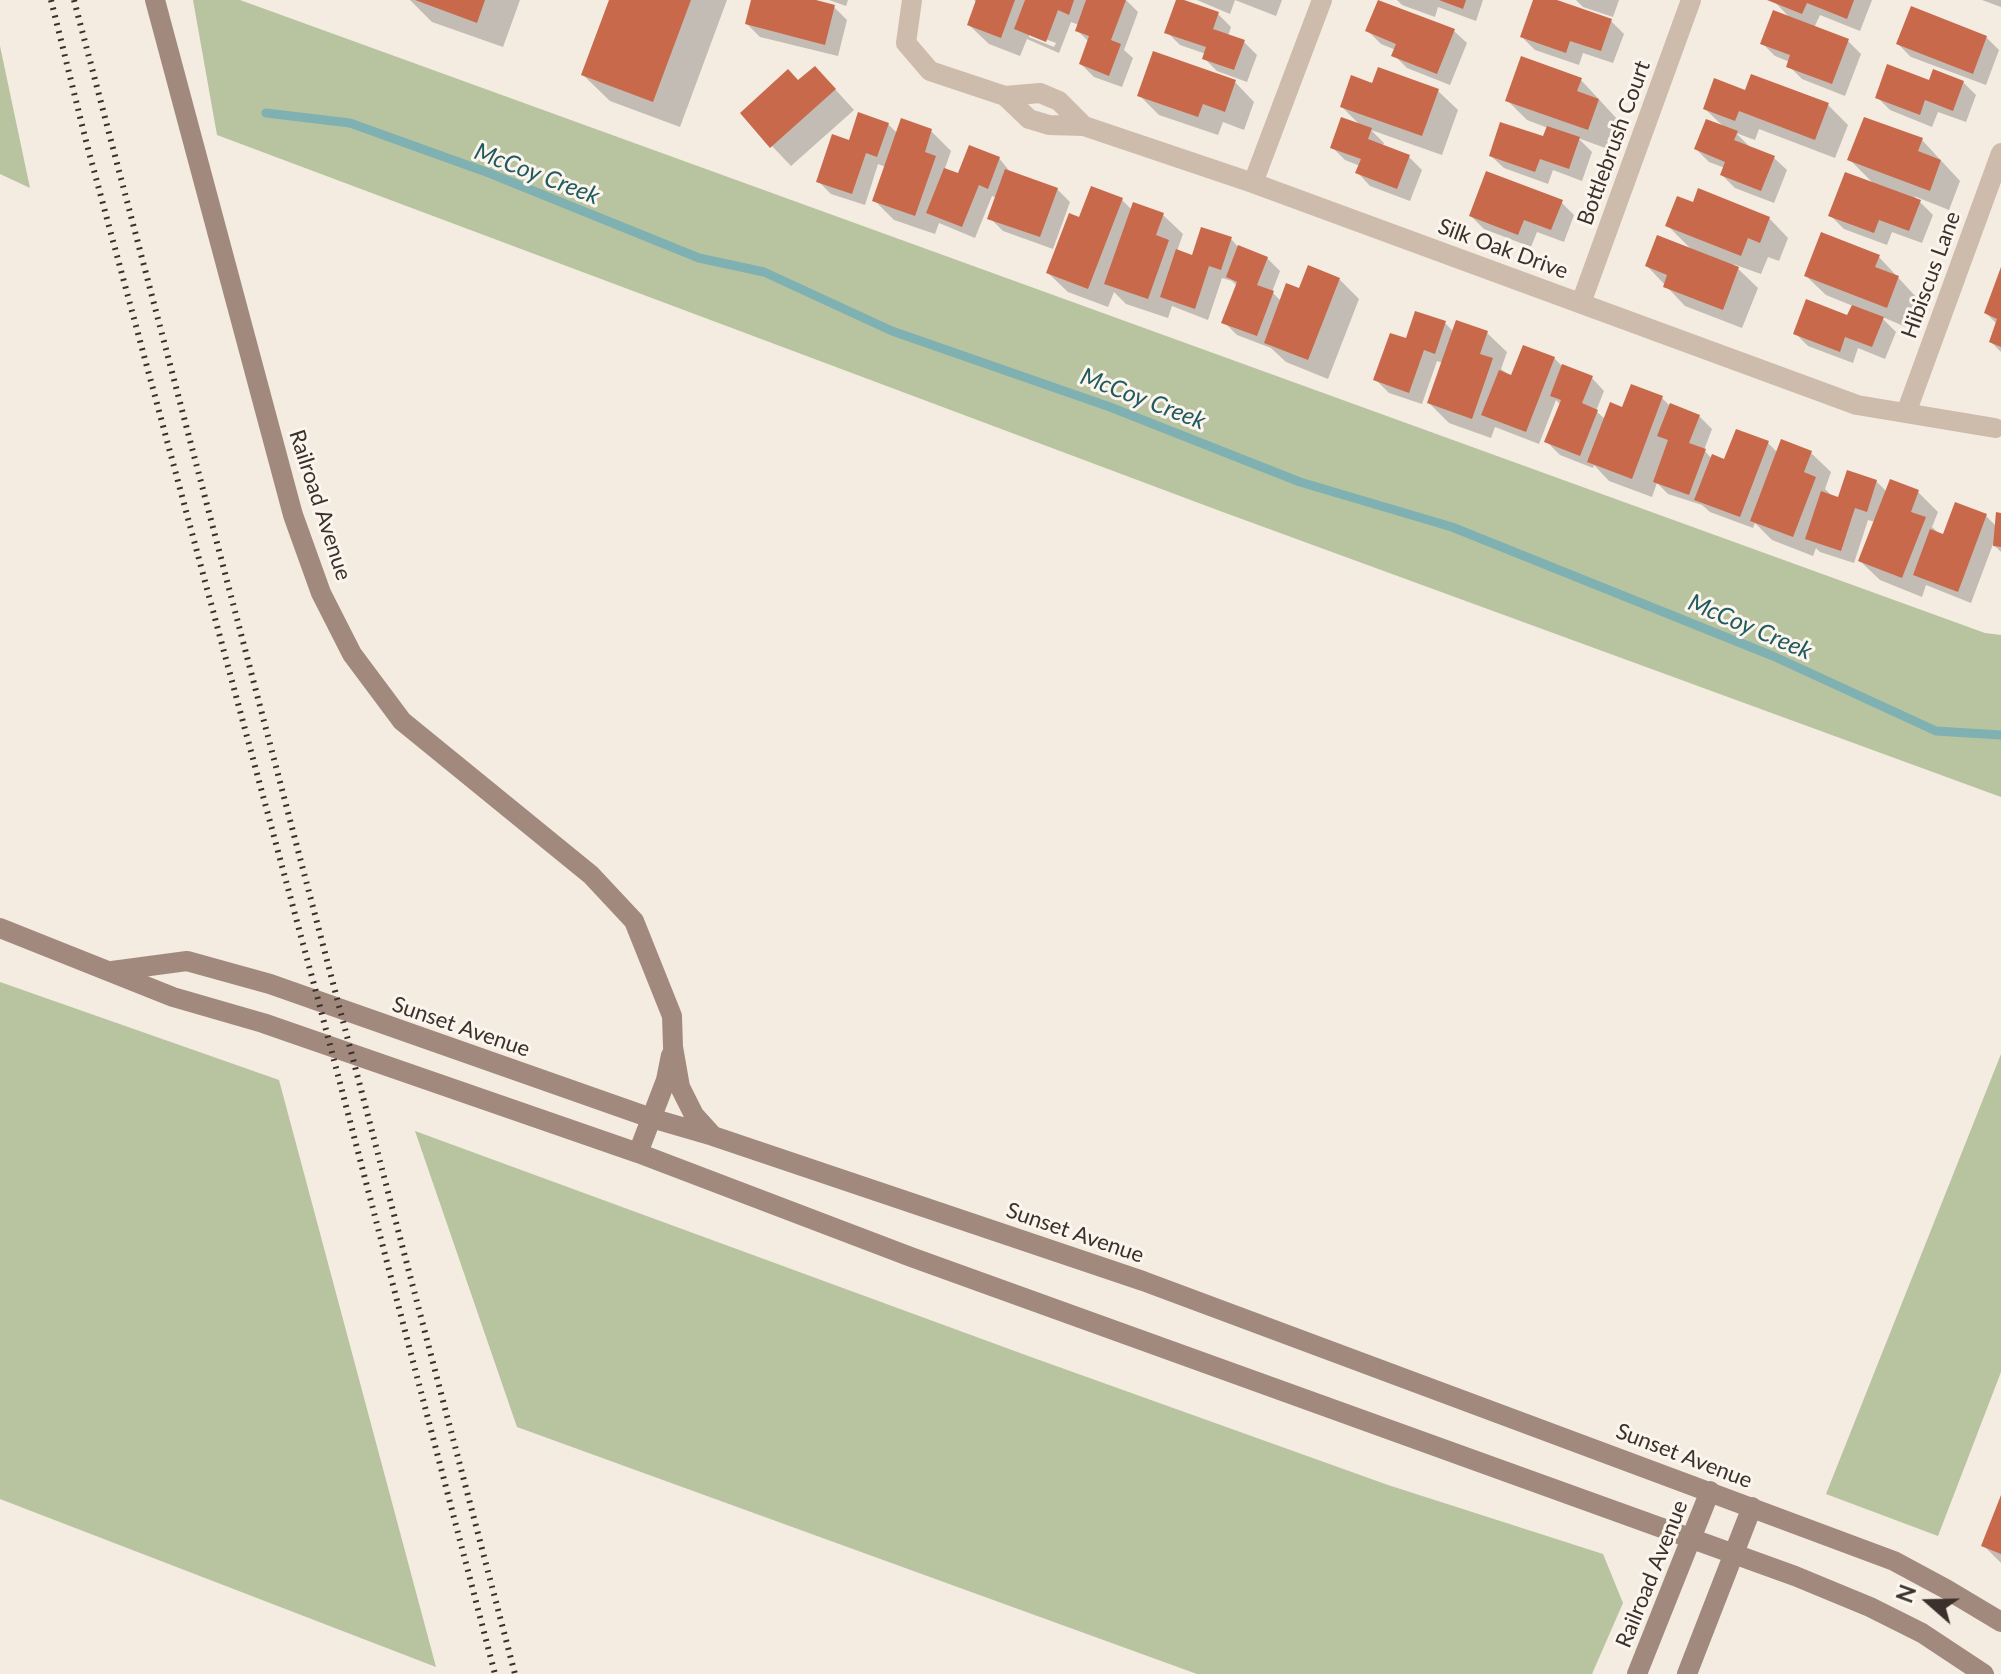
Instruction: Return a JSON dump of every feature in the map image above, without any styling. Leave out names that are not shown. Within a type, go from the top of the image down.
[{"type":"main road","name":"Railroad Avenue","points":[[155,0],[293,515],[321,593],[352,654],[402,721],[591,875],[634,921],[672,1016],[673,1047],[680,1087],[694,1115],[713,1136]]},
{"type":"main road","name":"Sunset Avenue","points":[[0,928],[173,997],[263,1023],[638,1153],[911,1257],[1733,1554],[1870,1607],[1922,1633],[1984,1674]]},
{"type":"main road","name":"Sunset Avenue","points":[[112,971],[187,961],[270,984],[651,1118],[713,1136],[1143,1281],[1894,1561],[2001,1622]]},
{"type":"main road","name":"Railroad Avenue","points":[[638,1153],[666,1080],[673,1047]]},
{"type":"main road","name":"Railroad Avenue","points":[[1637,1674],[1710,1491]]},
{"type":"main road","points":[[1687,1674],[1752,1507]]},
{"type":"street","name":"Silk Oak Drive","points":[[912,0],[906,43],[930,71],[1005,96],[1040,93],[1059,101],[1084,126],[1253,183],[1857,405],[1995,428]]},
{"type":"street","points":[[1253,183],[1322,0]]},
{"type":"street","name":"Bottlebrush Court","points":[[1581,303],[1691,0]]},
{"type":"street","name":"Hibiscus Lane","points":[[1906,413],[2001,153]]},
{"type":"green space","points":[[193,0],[240,0],[1985,633],[2001,635],[2001,797],[1220,511],[217,135]]},
{"type":"green space","points":[[0,46],[30,188],[0,174]]},
{"type":"green space","points":[[0,982],[279,1080],[436,1667],[0,1499]]},
{"type":"green space","points":[[2001,1054],[2001,1372],[1938,1536],[1826,1494]]},
{"type":"green space","points":[[415,1131],[1388,1485],[1603,1554],[1623,1603],[1592,1674],[1197,1674],[517,1427]]},
{"type":"building","points":[[415,0],[485,0],[477,23]]},
{"type":"building","points":[[609,0],[691,0],[653,102],[581,75]]},
{"type":"building","points":[[751,0],[816,0],[835,5],[825,45],[745,24]]},
{"type":"building","points":[[976,0],[1015,0],[1001,38],[967,25]]},
{"type":"building","points":[[1025,0],[1074,0],[1069,15],[1058,10],[1046,42],[1014,29]]},
{"type":"building","points":[[1086,0],[1126,0],[1111,40],[1121,44],[1109,76],[1079,64],[1089,36],[1075,31]]},
{"type":"building","points":[[1176,0],[1219,12],[1213,29],[1245,40],[1234,70],[1202,59],[1206,47],[1164,33]]},
{"type":"building","points":[[1378,0],[1455,29],[1437,74],[1391,56],[1396,44],[1365,31]]},
{"type":"building","points":[[1439,0],[1466,0],[1463,9]]},
{"type":"building","points":[[1533,0],[1557,0],[1612,19],[1601,51],[1570,41],[1566,53],[1520,37]]},
{"type":"building","points":[[1767,0],[1854,0],[1847,19],[1807,3],[1802,14]]},
{"type":"building","points":[[1911,6],[1987,36],[1973,74],[1896,44]]},
{"type":"building","points":[[1773,10],[1849,39],[1832,84],[1786,67],[1790,55],[1760,44]]},
{"type":"building","points":[[1153,51],[1236,80],[1225,112],[1203,104],[1198,117],[1137,96]]},
{"type":"building","points":[[1521,56],[1582,78],[1577,91],[1599,99],[1588,130],[1505,101]]},
{"type":"building","points":[[1887,64],[1929,80],[1933,69],[1964,81],[1953,111],[1925,100],[1920,115],[1875,98]]},
{"type":"building","points":[[815,66],[836,89],[770,148],[740,113],[788,69],[798,80]]},
{"type":"building","points":[[1378,67],[1439,89],[1422,136],[1340,107],[1351,75],[1372,83]]},
{"type":"building","points":[[1751,74],[1829,103],[1815,140],[1739,111],[1735,121],[1703,109],[1714,78],[1745,90]]},
{"type":"building","points":[[858,112],[889,123],[877,157],[866,153],[852,194],[816,182],[832,134],[849,140]]},
{"type":"building","points":[[1341,117],[1372,128],[1368,139],[1410,155],[1397,189],[1355,173],[1361,159],[1330,148]]},
{"type":"building","points":[[1864,117],[1923,138],[1918,151],[1941,160],[1930,191],[1847,160]]},
{"type":"building","points":[[901,118],[932,129],[925,152],[936,156],[915,216],[872,201]]},
{"type":"building","points":[[1706,119],[1738,131],[1734,140],[1775,156],[1761,191],[1720,175],[1725,162],[1694,149]]},
{"type":"building","points":[[1500,122],[1543,136],[1547,126],[1580,137],[1569,169],[1540,159],[1535,172],[1489,156]]},
{"type":"building","points":[[969,145],[1000,157],[988,189],[979,185],[962,227],[926,213],[944,168],[958,173]]},
{"type":"building","points":[[1005,169],[1058,188],[1040,237],[987,219]]},
{"type":"building","points":[[1486,171],[1563,200],[1551,230],[1524,220],[1518,235],[1469,216]]},
{"type":"building","points":[[1845,172],[1921,200],[1909,231],[1879,220],[1874,233],[1828,216]]},
{"type":"building","points":[[1091,186],[1123,198],[1088,289],[1046,273],[1069,213],[1079,217]]},
{"type":"building","points":[[1698,188],[1770,217],[1760,243],[1748,238],[1741,256],[1665,226],[1677,196],[1693,202]]},
{"type":"building","points":[[1133,202],[1164,213],[1156,235],[1169,240],[1148,299],[1104,284]]},
{"type":"building","points":[[1201,227],[1232,237],[1221,270],[1209,266],[1195,309],[1160,297],[1176,249],[1192,255]]},
{"type":"building","points":[[1821,232],[1880,255],[1875,267],[1899,276],[1887,308],[1804,276]]},
{"type":"building","points":[[1657,235],[1739,267],[1723,310],[1663,287],[1667,275],[1645,266]]},
{"type":"building","points":[[1238,245],[1268,257],[1257,285],[1274,291],[1257,336],[1221,323],[1237,282],[1226,277]]},
{"type":"building","points":[[1308,265],[1340,278],[1308,360],[1264,343],[1286,283],[1299,288]]},
{"type":"building","points":[[2001,267],[2001,347],[1989,342],[1997,319],[1984,313]]},
{"type":"building","points":[[1806,299],[1847,315],[1852,305],[1884,317],[1872,347],[1845,337],[1840,352],[1793,334]]},
{"type":"building","points":[[1415,311],[1446,321],[1435,354],[1424,350],[1409,393],[1373,380],[1390,333],[1406,338]]},
{"type":"building","points":[[1456,320],[1488,331],[1480,354],[1493,358],[1472,419],[1427,403]]},
{"type":"building","points":[[1523,345],[1555,357],[1526,432],[1481,415],[1499,370],[1511,375]]},
{"type":"building","points":[[1562,364],[1593,376],[1582,403],[1598,410],[1580,456],[1544,442],[1561,400],[1550,396]]},
{"type":"building","points":[[1631,384],[1663,396],[1632,479],[1587,462],[1610,402],[1622,407]]},
{"type":"building","points":[[1670,403],[1700,415],[1689,443],[1706,449],[1689,495],[1653,482],[1668,440],[1657,436]]},
{"type":"building","points":[[1736,429],[1769,441],[1740,517],[1694,500],[1712,454],[1724,459]]},
{"type":"building","points":[[1781,439],[1812,451],[1804,472],[1816,477],[1793,537],[1750,521]]},
{"type":"building","points":[[1847,470],[1877,480],[1867,512],[1855,508],[1841,551],[1805,539],[1821,491],[1838,497]]},
{"type":"building","points":[[1890,479],[1919,490],[1911,512],[1926,517],[1902,578],[1858,561]]},
{"type":"building","points":[[1955,502],[1987,514],[1958,592],[1913,575],[1930,529],[1943,534]]},
{"type":"building","points":[[1996,512],[2001,513],[2001,547],[1993,546]]},
{"type":"building","points":[[2001,1495],[2001,1554],[1981,1546]]},
{"type":"waterway","name":"McCoy Creek","points":[[266,113],[350,123],[489,173],[699,258],[764,272],[892,331],[1110,407],[1300,482],[1452,527],[1773,656],[1936,731],[2001,735]]},
{"type":"railway","points":[[51,0],[495,1674]]},
{"type":"railway","points":[[74,0],[515,1674]]}]
